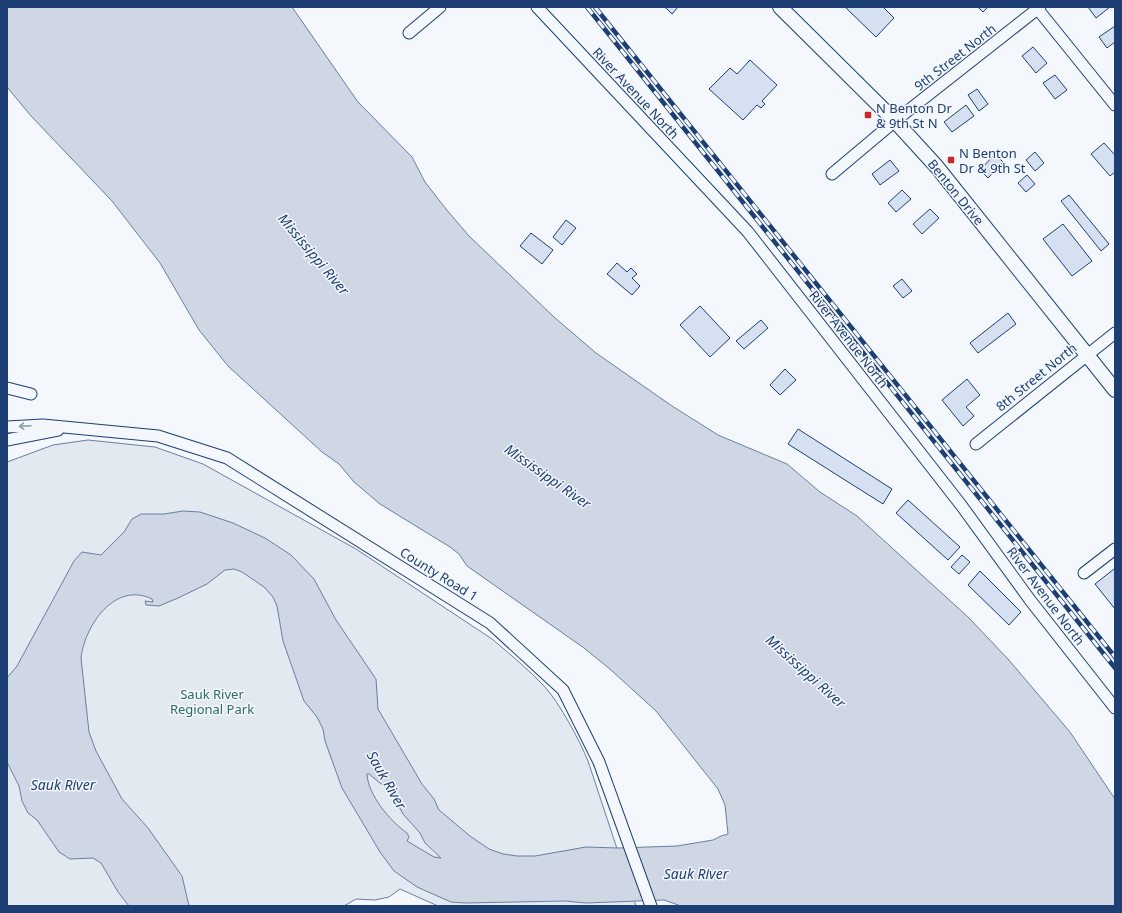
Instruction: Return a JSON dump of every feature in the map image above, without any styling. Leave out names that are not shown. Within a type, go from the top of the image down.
[{"type":"main road","name":"Benton Drive","points":[[780,7],[895,121],[937,167],[1115,390]]},
{"type":"street","points":[[409,33],[440,7]]},
{"type":"street","name":"River Avenue North","points":[[537,7],[748,232],[956,499],[1030,600],[1115,708]]},
{"type":"street","points":[[1038,8],[1115,106]]},
{"type":"street","name":"9th Street North","points":[[832,174],[895,121],[1038,8]]},
{"type":"street","name":"8th Street North","points":[[976,444],[1115,332]]},
{"type":"street","points":[[7,388],[31,394]]},
{"type":"street","name":"County Road 1","points":[[7,427],[43,425],[158,436],[227,458],[490,622],[563,690],[599,762],[651,906]]},
{"type":"street","name":"County Road 1","points":[[7,440],[71,428]]},
{"type":"street","points":[[1084,573],[1115,549]]},
{"type":"green space","name":"Sauk River Regional Park","points":[[88,440],[155,447],[203,464],[356,549],[492,639],[506,650],[551,694],[569,722],[580,743],[588,761],[636,906],[438,906],[400,889],[389,897],[375,900],[356,899],[344,906],[7,906],[7,462],[53,445]]},
{"type":"water","points":[[7,7],[292,7],[358,102],[412,157],[425,182],[446,209],[469,236],[554,317],[596,353],[672,406],[718,435],[787,464],[820,492],[857,516],[968,617],[1008,659],[1070,732],[1115,799],[1115,906],[681,906],[664,900],[586,903],[565,901],[451,902],[417,887],[394,871],[380,852],[342,788],[325,741],[323,729],[317,717],[304,701],[283,641],[277,606],[273,597],[264,587],[242,572],[234,569],[225,570],[207,584],[159,606],[146,605],[145,601],[153,602],[152,599],[138,595],[126,596],[114,601],[104,609],[95,620],[84,645],[81,658],[89,732],[96,751],[122,799],[148,828],[182,876],[189,906],[129,906],[118,892],[101,863],[93,858],[70,859],[59,852],[37,820],[28,813],[22,801],[19,786],[7,762],[7,678],[17,666],[74,561],[82,552],[101,555],[124,532],[132,519],[141,514],[164,514],[183,511],[200,512],[233,523],[265,538],[291,555],[314,579],[336,620],[376,679],[378,709],[422,784],[434,799],[439,810],[470,836],[489,849],[503,854],[535,856],[586,847],[618,848],[677,846],[713,840],[728,834],[725,805],[718,789],[656,711],[611,670],[584,648],[467,566],[459,554],[450,547],[380,504],[354,482],[339,464],[322,452],[228,366],[199,330],[160,263],[112,201],[31,116],[7,87]],"holes":[[[367,774],[391,792],[403,814],[420,833],[425,843],[441,858],[434,857],[407,841],[409,837],[407,833],[387,815],[376,799],[368,782]]]},
{"type":"building","points":[[665,7],[678,7],[672,14]]},
{"type":"building","points":[[845,7],[883,7],[894,18],[876,37]]},
{"type":"building","points":[[978,7],[988,7],[983,12]]},
{"type":"building","points":[[1088,7],[1110,7],[1096,18]]},
{"type":"building","points":[[1115,26],[1115,42],[1107,48],[1099,37]]},
{"type":"building","points":[[1033,47],[1047,63],[1036,73],[1022,56]]},
{"type":"building","points":[[750,60],[777,85],[762,101],[765,104],[761,108],[757,105],[743,120],[709,89],[730,68],[737,74]]},
{"type":"building","points":[[1055,75],[1067,90],[1055,99],[1043,83]]},
{"type":"building","points":[[977,89],[988,104],[979,111],[968,95]]},
{"type":"building","points":[[966,105],[974,116],[952,132],[944,122]]},
{"type":"building","points":[[1104,143],[1115,155],[1115,172],[1110,176],[1091,154]]},
{"type":"building","points":[[1035,152],[1044,163],[1035,171],[1026,160]]},
{"type":"building","points":[[995,154],[1003,162],[988,178],[980,170]]},
{"type":"building","points":[[890,160],[899,171],[880,185],[872,174]]},
{"type":"building","points":[[1027,175],[1035,184],[1026,192],[1018,183]]},
{"type":"building","points":[[902,190],[911,199],[896,212],[888,203]]},
{"type":"building","points":[[1069,195],[1109,244],[1101,251],[1061,201]]},
{"type":"building","points":[[930,209],[939,218],[922,234],[913,224]]},
{"type":"building","points":[[566,220],[576,228],[562,245],[553,237]]},
{"type":"building","points":[[1063,224],[1092,261],[1072,276],[1043,239]]},
{"type":"building","points":[[531,233],[553,250],[542,264],[520,246]]},
{"type":"building","points":[[617,263],[627,272],[631,268],[637,274],[632,278],[640,286],[632,295],[607,274]]},
{"type":"building","points":[[902,279],[912,291],[903,298],[893,286]]},
{"type":"building","points":[[700,306],[730,338],[710,357],[680,325]]},
{"type":"building","points":[[1008,313],[1016,324],[978,353],[970,343]]},
{"type":"building","points":[[761,320],[768,328],[744,349],[736,341]]},
{"type":"building","points":[[785,369],[796,380],[780,395],[770,385]]},
{"type":"building","points":[[967,379],[980,395],[966,407],[974,416],[963,426],[942,400]]},
{"type":"building","points":[[798,429],[892,489],[883,504],[788,444]]},
{"type":"building","points":[[908,500],[960,547],[948,560],[896,513]]},
{"type":"building","points":[[962,555],[970,562],[959,574],[951,567]]},
{"type":"building","points":[[1114,569],[1115,570],[1115,609],[1095,584]]},
{"type":"building","points":[[980,571],[1021,612],[1009,625],[968,585]]},
{"type":"railway","points":[[587,7],[1115,668]]},
{"type":"railway","points":[[595,7],[1115,657]]},
{"type":"place","name":"N Benton Dr & 9th St N","points":[[868,115]]},
{"type":"place","name":"N Benton Dr & 9th St","points":[[951,160]]},
{"type":"water label","name":"Mississippi River","points":[[314,254]]},
{"type":"water label","name":"Mississippi River","points":[[548,476]]},
{"type":"water label","name":"Mississippi River","points":[[806,671]]},
{"type":"water label","name":"Sauk River","points":[[387,780]]},
{"type":"water label","name":"Sauk River","points":[[63,784]]},
{"type":"water label","name":"Sauk River","points":[[696,873]]}]
